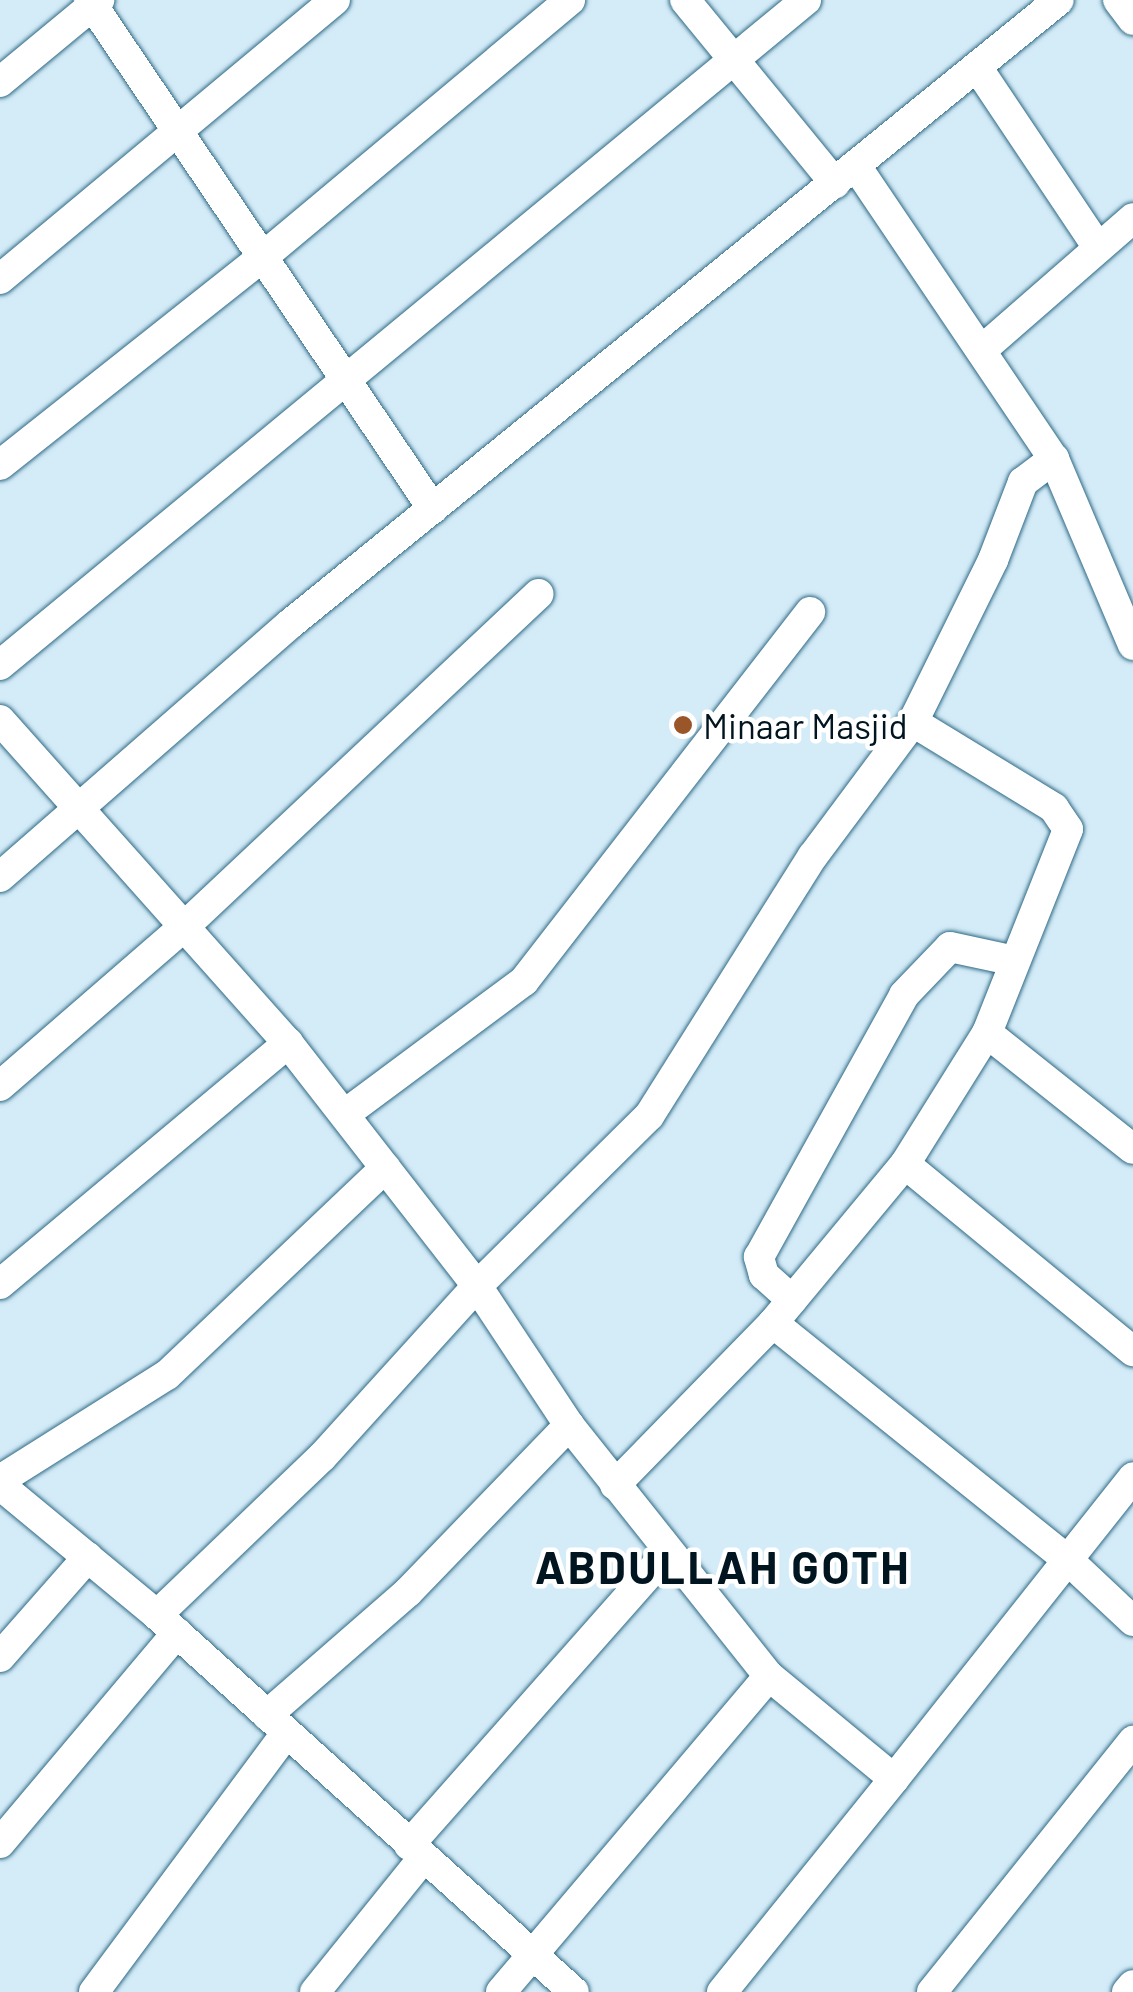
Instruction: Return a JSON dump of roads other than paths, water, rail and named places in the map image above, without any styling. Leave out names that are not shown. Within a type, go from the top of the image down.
[{"type":"street","points":[[0,279],[335,0]]},
{"type":"street","points":[[0,465],[264,256],[570,0]]},
{"type":"street","points":[[685,0],[734,61],[846,175],[983,349],[1054,459],[1133,645]]},
{"type":"street","points":[[0,665],[344,386],[806,0]]},
{"type":"street","points":[[0,877],[433,508],[1059,0]]},
{"type":"street","points":[[1118,0],[1133,20]]},
{"type":"street","points":[[0,82],[94,2],[175,136],[264,256],[344,386],[433,508]]},
{"type":"street","points":[[977,68],[1098,248]]},
{"type":"street","points":[[983,349],[1133,218]]},
{"type":"street","points":[[0,1843],[167,1624],[477,1286],[649,1116],[813,856],[913,722],[994,560],[1023,482],[1054,459]]},
{"type":"street","points":[[0,1086],[184,926],[539,594]]},
{"type":"street","points":[[344,1114],[524,981],[810,612]]},
{"type":"street","points":[[0,720],[288,1043],[477,1286],[569,1426],[769,1676],[894,1779]]},
{"type":"street","points":[[615,1486],[782,1312],[905,1164],[987,1033],[1068,829],[1064,816],[913,722]]},
{"type":"street","points":[[1015,961],[950,947],[904,995],[759,1257],[782,1312],[1133,1621]]},
{"type":"street","points":[[987,1033],[1133,1149]]},
{"type":"street","points":[[0,1284],[288,1043]]},
{"type":"street","points":[[905,1164],[1133,1350]]},
{"type":"street","points":[[385,1168],[168,1374],[0,1483],[167,1624],[574,1992]]},
{"type":"street","points":[[94,1992],[276,1724],[569,1426]]},
{"type":"street","points":[[722,1992],[1133,1477]]},
{"type":"street","points":[[315,1992],[416,1852],[668,1552]]},
{"type":"street","points":[[0,1657],[88,1557]]},
{"type":"street","points":[[501,1992],[769,1676]]},
{"type":"street","points":[[932,1992],[1133,1742]]},
{"type":"street","points":[[1127,1992],[1133,1984]]},
{"type":"place","name":"Minaar Masjid","points":[[683,725]]},
{"type":"district","name":"ABDULLAH GOTH","points":[[723,1567]]}]
